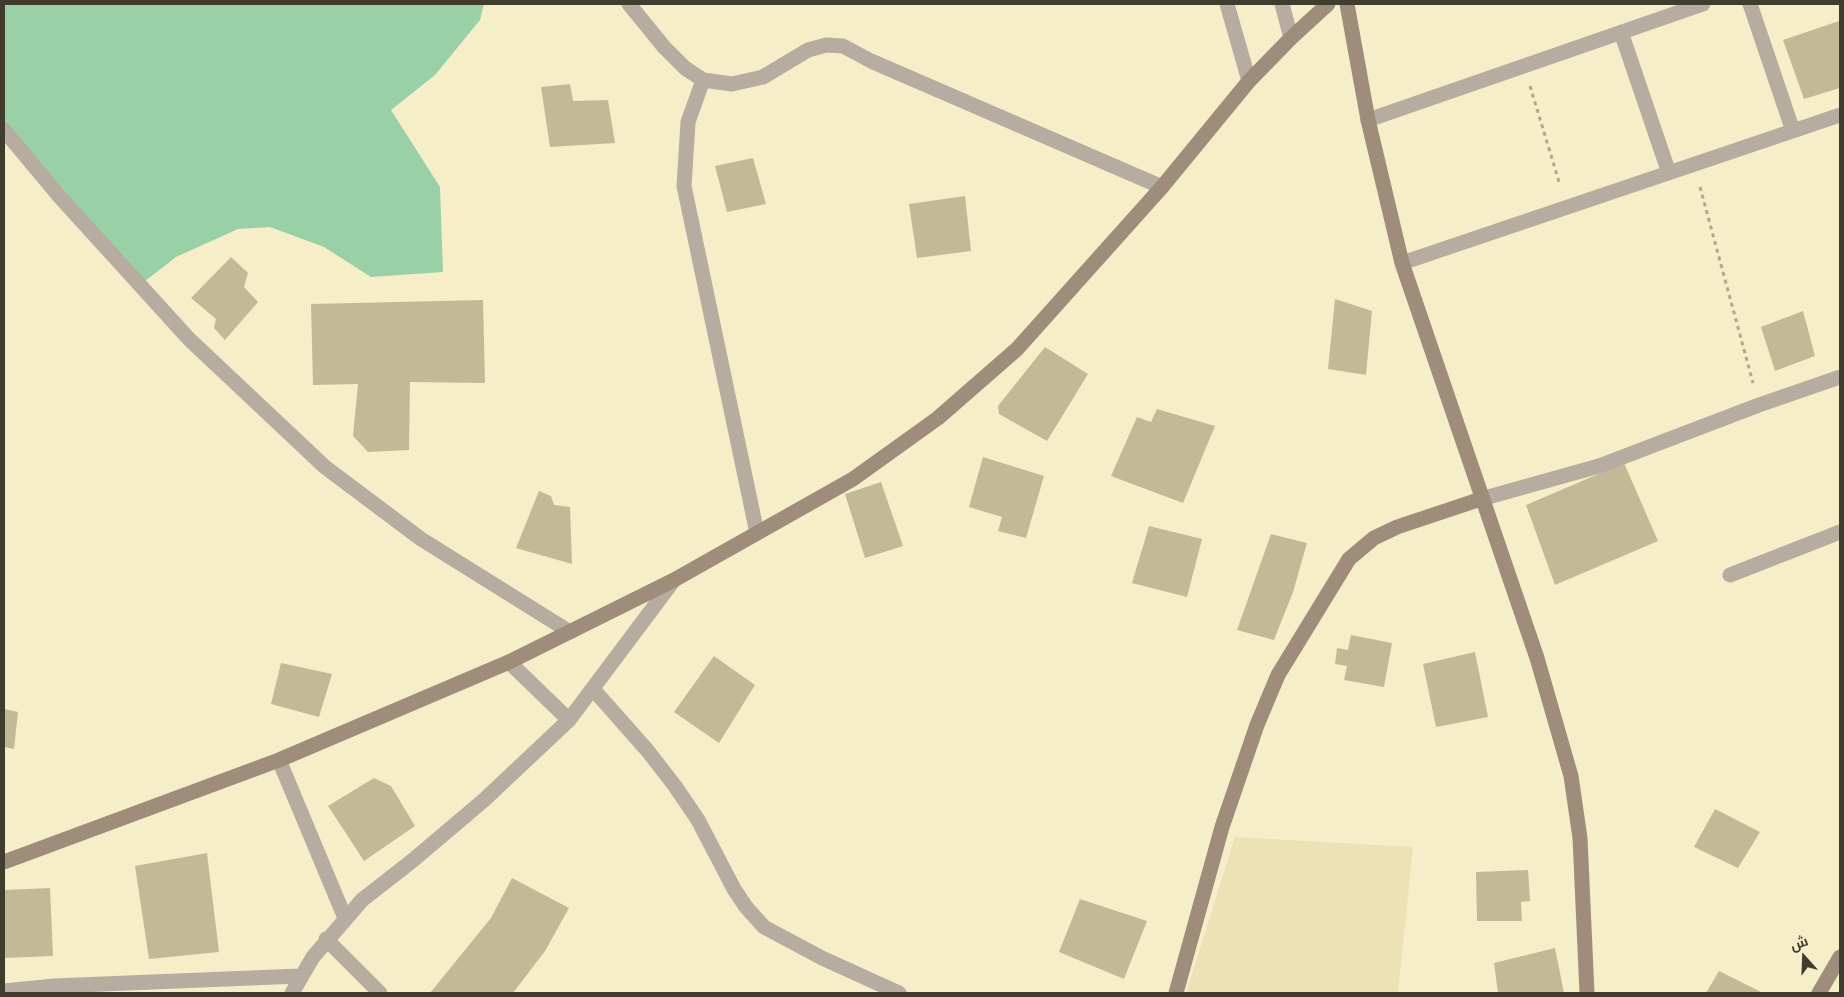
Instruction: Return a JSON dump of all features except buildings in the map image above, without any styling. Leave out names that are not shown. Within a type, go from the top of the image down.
[{"type":"street","points":[[630,4],[664,47],[685,68],[703,80],[732,84],[764,77],[808,50],[826,45],[843,46],[872,61],[1162,187]]},
{"type":"street","points":[[1228,4],[1249,81]]},
{"type":"street","points":[[1282,4],[1291,38]]},
{"type":"street","points":[[4,862],[279,760],[509,662],[674,580],[853,479],[938,418],[1016,349],[1162,187],[1249,81],[1328,4]]},
{"type":"street","points":[[1347,4],[1368,120],[1402,263],[1481,499],[1537,658],[1571,776],[1580,838],[1587,993]]},
{"type":"street","points":[[1368,120],[1622,32],[1661,11],[1703,4]]},
{"type":"street","points":[[1750,4],[1793,131]]},
{"type":"street","points":[[1622,32],[1669,173]]},
{"type":"street","points":[[703,80],[688,122],[684,186],[757,533]]},
{"type":"street","points":[[1402,263],[1840,115]]},
{"type":"street","points":[[4,130],[66,203],[189,338],[325,467],[421,539],[570,632]]},
{"type":"street","points":[[1176,993],[1236,779],[1278,675],[1349,560],[1374,538],[1397,527],[1481,499],[1599,466],[1759,405],[1840,378]]},
{"type":"street","points":[[1730,574],[1840,532]]},
{"type":"street","points":[[292,993],[300,976],[326,939],[362,900],[412,861],[484,800],[569,720],[674,580]]},
{"type":"street","points":[[509,662],[569,720]]},
{"type":"street","points":[[593,690],[675,786],[698,820],[734,889],[746,908],[764,927],[822,958],[900,993]]},
{"type":"street","points":[[279,760],[345,918]]},
{"type":"street","points":[[326,939],[380,993]]},
{"type":"street","points":[[1819,993],[1840,958]]},
{"type":"street","points":[[4,991],[54,986],[300,976]]},
{"type":"path","points":[[1524,66],[1567,207]]},
{"type":"path","points":[[1694,164],[1759,405]]},
{"type":"shaded area","points":[[1235,837],[1413,847],[1398,993],[1186,993]]},
{"type":"green space","points":[[4,4],[484,4],[480,20],[435,75],[391,110],[440,187],[443,272],[371,277],[324,247],[270,227],[238,229],[176,257],[144,282],[4,122]]}]
